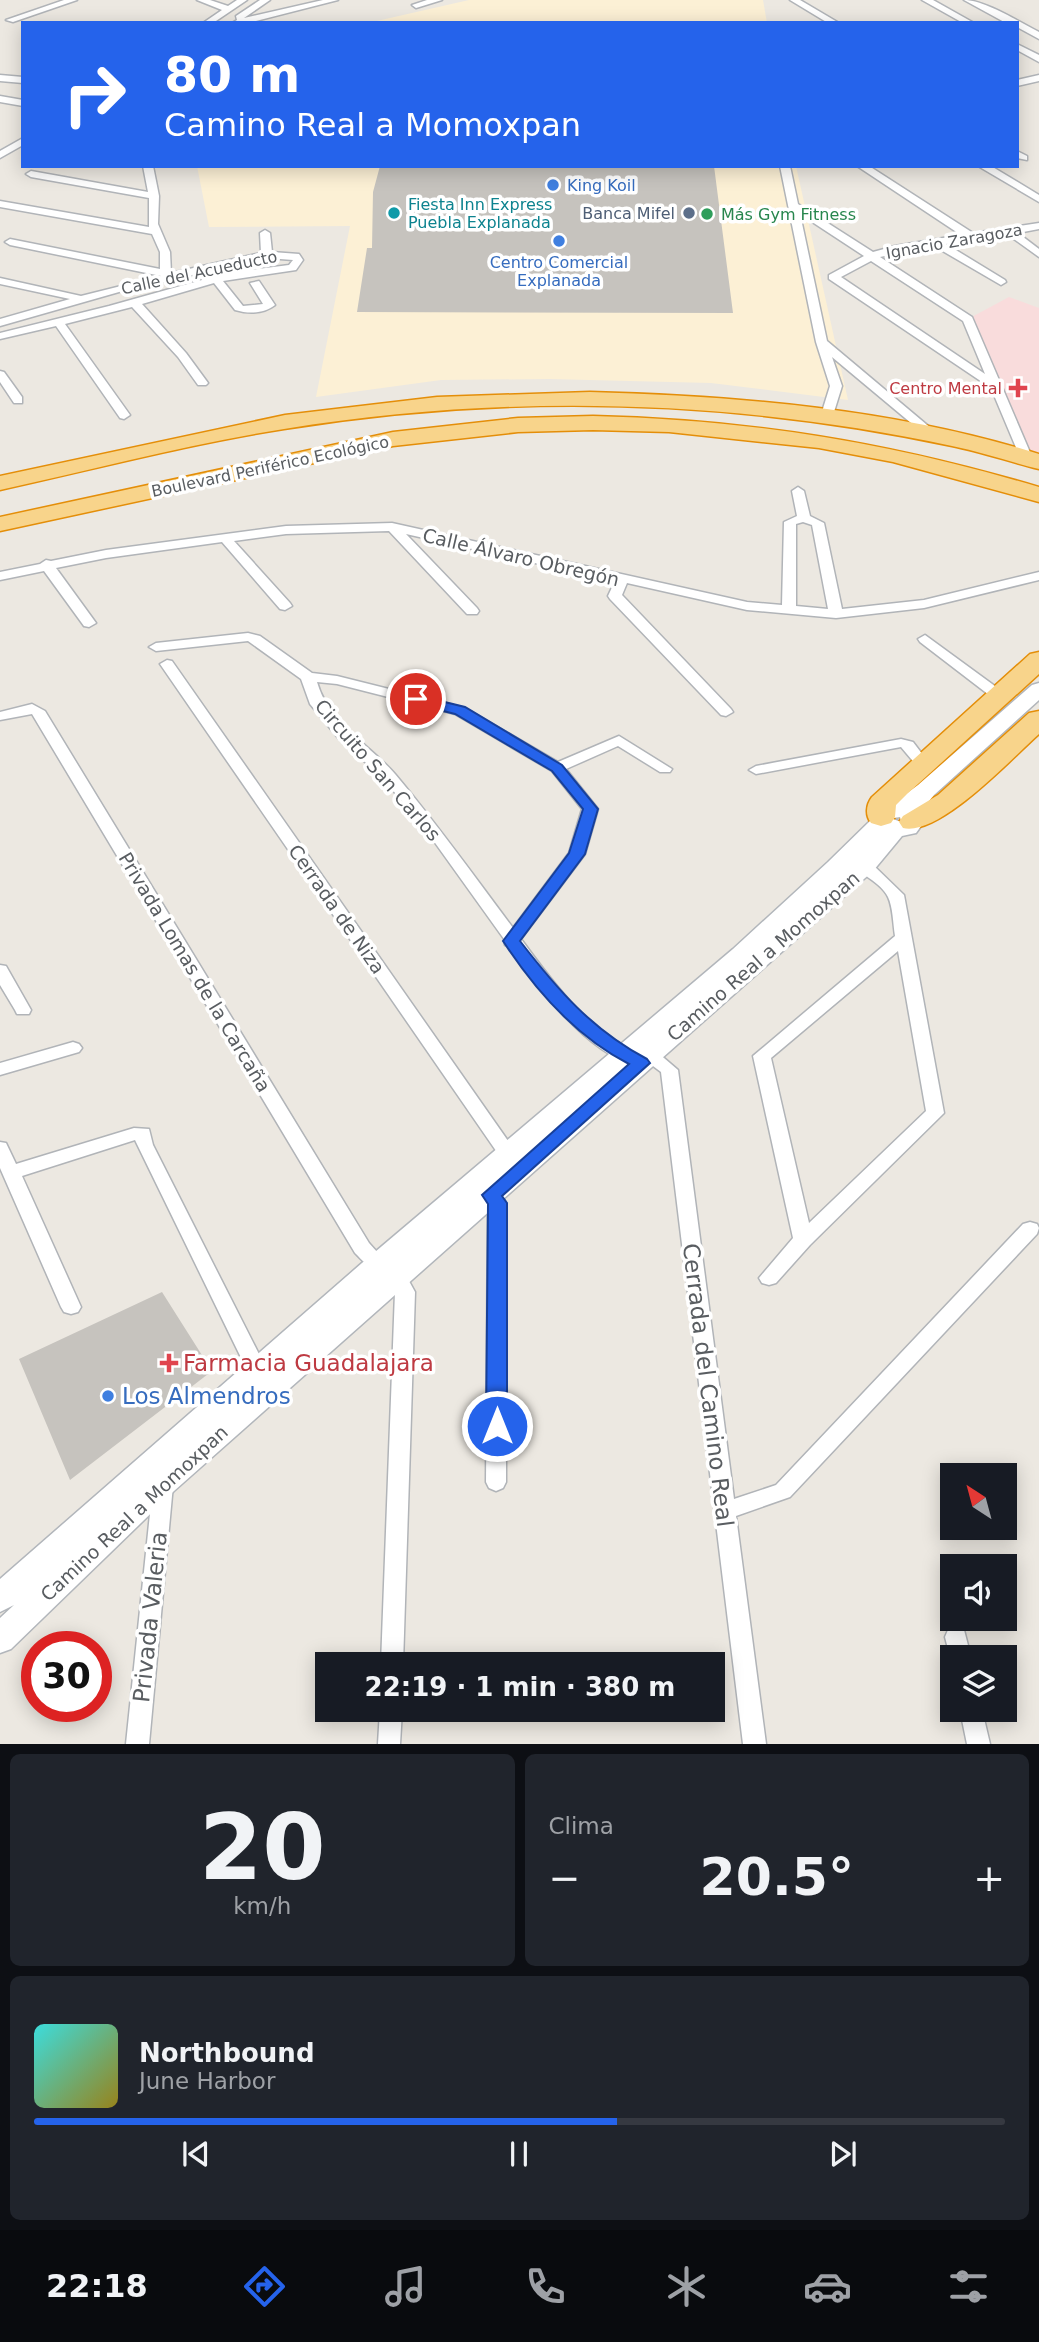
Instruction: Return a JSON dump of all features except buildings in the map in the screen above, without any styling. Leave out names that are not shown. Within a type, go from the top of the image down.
[{"type":"highway","name":"Boulevard Periférico Ecológico","points":[[0,483],[282,423],[428,404],[566,398],[666,400],[827,415],[933,435],[1035,459]]},
{"type":"highway","name":"Boulevard Periférico Ecológico","points":[[0,524],[340,448],[441,432],[529,424],[625,421],[793,436],[897,455],[987,478],[1039,497]]},
{"type":"highway","points":[[1039,660],[882,803],[893,823],[948,801],[1039,719]]},
{"type":"street","points":[[21,23],[10,20],[72,0]]},
{"type":"street","points":[[201,0],[228,9]]},
{"type":"street","points":[[210,21],[243,0]]},
{"type":"street","points":[[236,21],[266,0]]},
{"type":"street","points":[[242,21],[334,0]]},
{"type":"street","points":[[416,5],[438,0]]},
{"type":"street","points":[[794,0],[831,21]]},
{"type":"street","points":[[926,0],[966,21]]},
{"type":"street","points":[[972,2],[997,0]]},
{"type":"street","points":[[972,2],[1012,21]]},
{"type":"street","points":[[1019,22],[1028,21]]},
{"type":"street","points":[[1019,25],[1039,36]]},
{"type":"street","points":[[1019,48],[1039,58]]},
{"type":"street","points":[[1019,73],[1039,69]]},
{"type":"street","points":[[0,78],[21,80]]},
{"type":"street","points":[[1019,83],[1039,78]]},
{"type":"street","points":[[0,99],[21,103]]},
{"type":"street","points":[[0,155],[21,142]]},
{"type":"street","points":[[10,242],[165,275],[165,252],[155,231],[154,196],[148,168]]},
{"type":"street","points":[[785,168],[822,342],[836,386],[827,415]]},
{"type":"street","points":[[865,168],[971,237]]},
{"type":"street","points":[[986,168],[1039,199]]},
{"type":"street","points":[[31,174],[154,196]]},
{"type":"street","points":[[0,204],[155,231]]},
{"type":"street","points":[[793,205],[968,319],[994,385],[1035,459]]},
{"type":"street","name":"Ignacio Zaragoza","points":[[994,385],[833,277],[872,256],[936,242],[1039,226]]},
{"type":"street","points":[[1009,231],[1039,254]]},
{"type":"street","points":[[265,233],[267,255]]},
{"type":"street","points":[[936,242],[1001,282]]},
{"type":"street","name":"Calle del Acueducto","points":[[0,323],[165,275],[267,255],[295,256],[297,265],[282,271],[216,279],[135,303],[0,336]]},
{"type":"street","points":[[216,279],[239,308],[245,310],[269,305],[255,283]]},
{"type":"street","points":[[0,281],[80,298]]},
{"type":"street","points":[[135,303],[175,346],[202,383]]},
{"type":"street","points":[[24,316],[33,327]]},
{"type":"street","points":[[58,321],[124,415]]},
{"type":"street","points":[[822,342],[933,435]]},
{"type":"street","points":[[0,373],[18,400]]},
{"type":"street","points":[[797,491],[804,518]]},
{"type":"street","points":[[789,610],[790,522],[804,518],[818,523],[836,614]]},
{"type":"street","points":[[392,527],[472,611]]},
{"type":"street","name":"Calle Álvaro Obregón","points":[[0,576],[46,564],[286,530],[392,527],[747,606],[836,614],[924,604],[1039,576]]},
{"type":"street","points":[[225,538],[285,607]]},
{"type":"street","points":[[46,564],[89,623]]},
{"type":"street","points":[[622,580],[615,596],[726,712]]},
{"type":"street","points":[[156,647],[248,637],[308,677]]},
{"type":"street","points":[[925,639],[998,695]]},
{"type":"street","name":"Cerrada de Niza","points":[[167,664],[508,1153]]},
{"type":"street","name":"Circuito San Carlos","points":[[511,941],[577,854],[590,809],[557,768],[460,710],[337,680],[308,677],[314,701],[344,736],[387,774],[433,830],[511,941],[554,996],[610,1047],[637,1054]]},
{"type":"street","points":[[757,770],[901,743],[908,745],[921,769],[1039,689]]},
{"type":"street","name":"Privada Lomas de la Carcaña","points":[[0,716],[32,708],[38,711],[362,1248],[388,1270]]},
{"type":"street","points":[[557,768],[619,740],[665,769]]},
{"type":"street","name":"Camino Real a Momoxpan","points":[[0,1639],[508,1153],[637,1054],[865,868],[893,823]]},
{"type":"street","points":[[769,1278],[803,1240],[935,1113],[896,895],[865,868]]},
{"type":"street","points":[[803,1240],[762,1056],[905,936]]},
{"type":"street","points":[[0,970],[23,1010]]},
{"type":"street","points":[[0,1069],[73,1048]]},
{"type":"street","name":"Camino Real a Momoxpan","points":[[0,1598],[257,1370],[491,1195],[637,1054]]},
{"type":"street","name":"Cerrada del Camino Real","points":[[637,1054],[669,1070],[755,1744]]},
{"type":"street","points":[[12,1172],[134,1134],[143,1134],[145,1145],[230,1322],[257,1370]]},
{"type":"street","points":[[0,1148],[71,1307]]},
{"type":"street","points":[[491,1195],[497,1203],[496,1482]]},
{"type":"street","points":[[724,1511],[783,1491],[1030,1229]]},
{"type":"street","points":[[388,1270],[405,1292],[392,1652]]},
{"type":"street","name":"Privada Valeria","points":[[137,1744],[167,1450]]},
{"type":"street","points":[[389,1744],[390,1722]]},
{"type":"street","points":[[974,1722],[979,1744]]},
{"type":"shaded area","points":[[469,0],[763,0],[767,21],[377,21]]},
{"type":"shaded area","points":[[197,168],[796,168],[848,400],[711,383],[549,379],[441,380],[316,397],[350,226],[209,227]]},
{"type":"shaded area","name":"Centro Mental","points":[[1009,297],[1039,308],[1039,459],[1026,457],[968,319]]},
{"type":"place","name":"King Koil","points":[[553,185]]},
{"type":"place","name":"Fiesta Inn Express Puebla Explanada","points":[[394,213]]},
{"type":"place","name":"Banca Mifel","points":[[689,213]]},
{"type":"place","name":"Más Gym Fitness","points":[[707,214]]},
{"type":"place","name":"Centro Comercial Explanada","points":[[559,241]]},
{"type":"place","name":"Centro Mental","points":[[1018,388]]},
{"type":"place","name":"Farmacia Guadalajara","points":[[169,1363]]},
{"type":"place","name":"Los Almendros","points":[[108,1396]]},
{"type":"route","points":[[416,699],[460,710],[557,768],[590,809],[577,854],[511,941],[554,996],[610,1047],[641,1063],[491,1195],[497,1203],[497,1426]]}]
